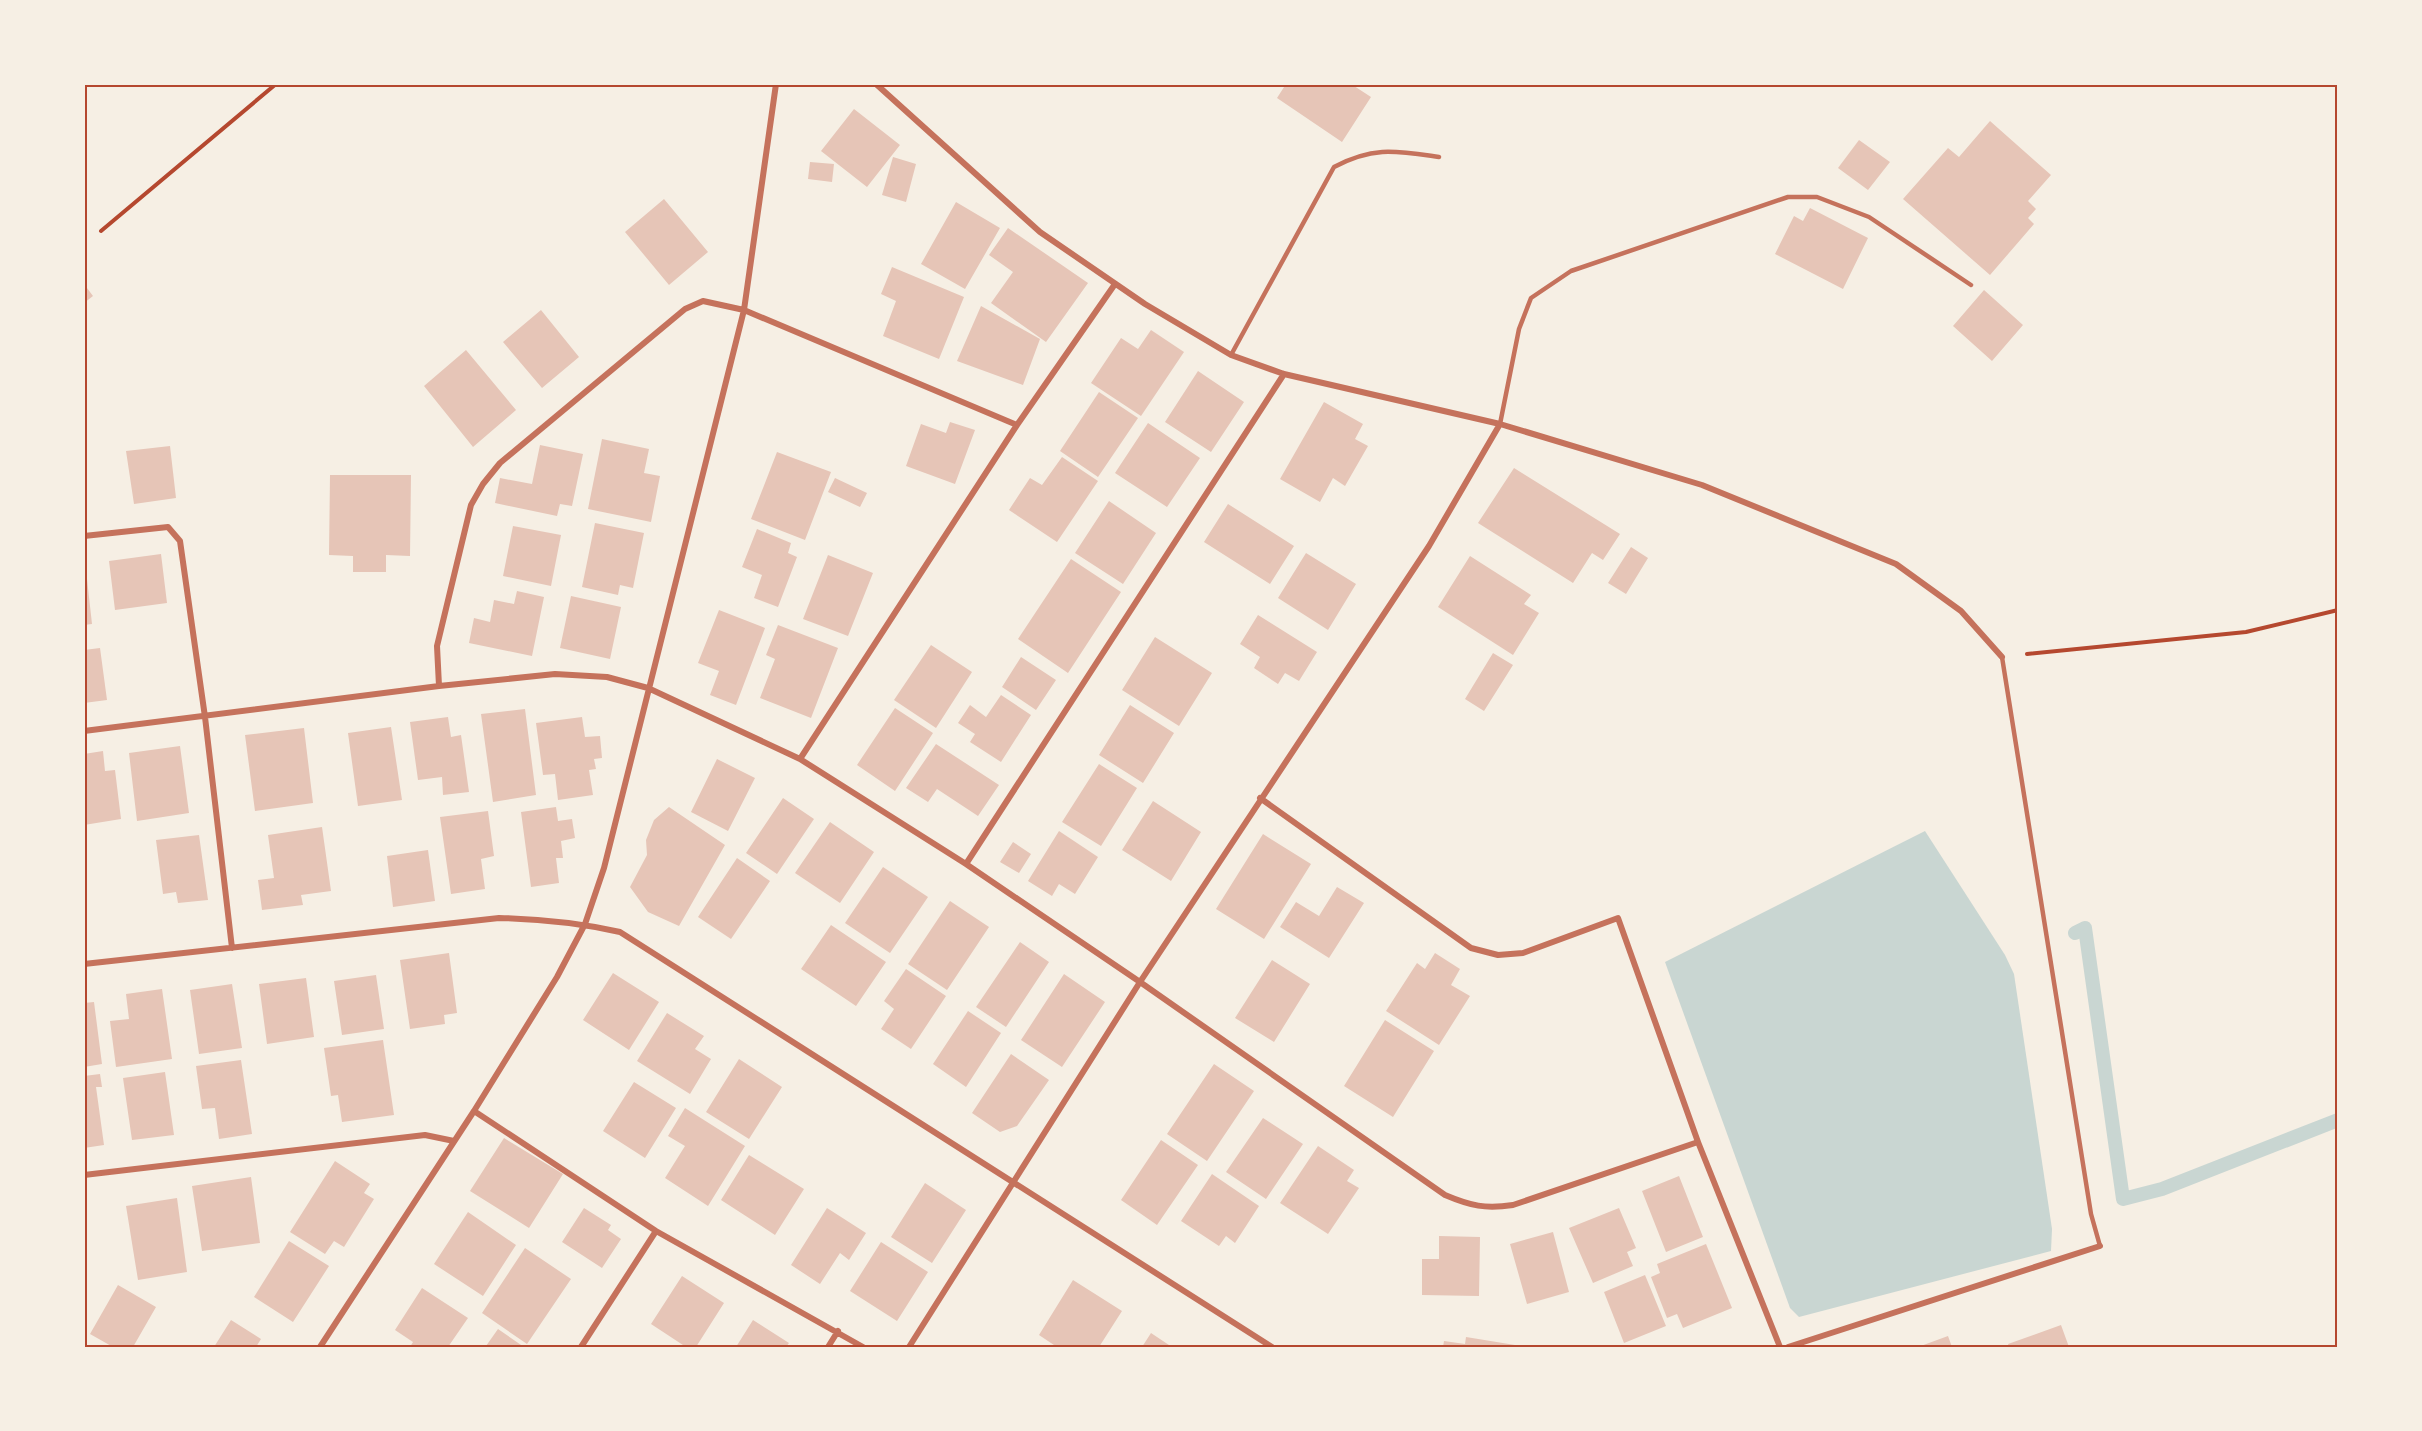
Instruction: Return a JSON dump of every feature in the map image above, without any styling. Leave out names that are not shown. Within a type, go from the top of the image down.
[{"type":"street","points":[[320,1347],[474,1111],[557,977],[585,924],[604,868],[744,310],[776,84]]},
{"type":"street","points":[[876,84],[1040,232],[1115,284],[1231,355],[1284,374],[1500,424],[1702,485],[1896,564],[1961,611],[2002,657]]},
{"type":"street","points":[[800,759],[1017,425],[1115,284]]},
{"type":"street","points":[[439,686],[437,645],[471,505],[483,484],[500,463],[685,309],[703,301],[744,310],[1017,425]]},
{"type":"street","points":[[966,864],[1284,374]]},
{"type":"street","points":[[909,1347],[1140,982],[1429,546],[1500,424]]},
{"type":"street","points":[[84,536],[168,526],[180,541],[205,717],[232,948]]},
{"type":"street","points":[[84,731],[439,686],[555,674],[607,677],[648,688],[800,759],[966,864],[1140,982],[1445,1195],[1489,1209],[1513,1205],[1698,1142]]},
{"type":"street","points":[[1260,798],[1471,948],[1498,954],[1523,953],[1618,918],[1698,1142],[1780,1347]]},
{"type":"street","points":[[84,964],[499,918],[537,918],[585,924],[620,932],[1013,1180],[1272,1347]]},
{"type":"street","points":[[474,1111],[657,1231],[863,1347]]},
{"type":"street","points":[[84,1175],[425,1135],[454,1141]]},
{"type":"street","points":[[581,1347],[657,1231]]},
{"type":"street","points":[[1788,1347],[2100,1246]]},
{"type":"street","points":[[828,1347],[838,1331]]},
{"type":"lane","points":[[1231,355],[1334,167],[1357,155],[1392,151],[1439,158]]},
{"type":"lane","points":[[1500,424],[1519,329],[1531,298],[1571,271],[1788,197],[1817,197],[1869,217],[1971,285]]},
{"type":"lane","points":[[2002,657],[2091,1214],[2100,1246]]},
{"type":"path","points":[[101,231],[276,84]]},
{"type":"path","points":[[2002,657],[2246,632],[2338,610]]},
{"type":"shaded area","points":[[1925,831],[2005,955],[2014,974],[2052,1229],[2051,1251],[1799,1317],[1790,1308],[1665,962]]},
{"type":"building","points":[[1286,84],[1351,84],[1371,97],[1342,142],[1277,98]]},
{"type":"building","points":[[854,109],[900,145],[867,187],[821,151]]},
{"type":"building","points":[[1990,121],[2051,175],[2028,201],[2036,209],[2028,218],[2034,224],[1990,275],[1903,199],[1948,148],[1959,157]]},
{"type":"building","points":[[1859,140],[1890,162],[1868,190],[1838,168]]},
{"type":"building","points":[[893,157],[916,164],[906,202],[882,195]]},
{"type":"building","points":[[810,162],[834,164],[832,182],[808,179]]},
{"type":"building","points":[[664,199],[708,252],[669,285],[625,232]]},
{"type":"building","points":[[956,202],[1000,228],[965,289],[921,264]]},
{"type":"building","points":[[1810,208],[1868,238],[1843,289],[1775,254],[1794,216],[1803,221]]},
{"type":"building","points":[[1008,228],[1088,283],[1046,342],[991,303],[1013,272],[989,255]]},
{"type":"building","points":[[892,267],[964,297],[939,359],[883,336],[896,301],[881,294]]},
{"type":"building","points":[[84,284],[93,296],[84,303]]},
{"type":"building","points":[[1984,290],[2023,325],[1992,361],[1953,326]]},
{"type":"building","points":[[981,306],[1040,339],[1023,385],[957,361]]},
{"type":"building","points":[[541,310],[579,357],[542,388],[503,342]]},
{"type":"building","points":[[1151,330],[1184,352],[1141,416],[1091,383],[1121,338],[1138,349]]},
{"type":"building","points":[[466,350],[516,410],[473,447],[424,386]]},
{"type":"building","points":[[1198,371],[1244,402],[1211,452],[1165,422]]},
{"type":"building","points":[[1099,392],[1138,418],[1098,477],[1060,451]]},
{"type":"building","points":[[1324,402],[1363,424],[1355,439],[1368,446],[1345,486],[1333,478],[1320,502],[1280,479]]},
{"type":"building","points":[[950,422],[975,430],[955,484],[906,466],[921,424],[946,433]]},
{"type":"building","points":[[1148,423],[1200,458],[1167,507],[1115,473]]},
{"type":"building","points":[[602,439],[649,449],[644,473],[660,476],[651,522],[588,509]]},
{"type":"building","points":[[540,445],[583,454],[572,506],[560,504],[557,516],[495,503],[500,478],[532,484]]},
{"type":"building","points":[[170,446],[176,498],[134,504],[126,451]]},
{"type":"building","points":[[777,452],[831,472],[805,540],[751,519]]},
{"type":"building","points":[[1062,457],[1098,481],[1057,542],[1009,510],[1030,478],[1042,485]]},
{"type":"building","points":[[1514,468],[1620,534],[1603,560],[1592,553],[1573,583],[1478,523]]},
{"type":"building","points":[[330,475],[411,475],[410,556],[386,555],[386,572],[353,572],[353,556],[329,555]]},
{"type":"building","points":[[835,478],[867,493],[860,507],[828,492]]},
{"type":"building","points":[[1109,501],[1156,533],[1123,584],[1075,553]]},
{"type":"building","points":[[1228,504],[1294,546],[1270,584],[1204,542]]},
{"type":"building","points":[[595,523],[644,533],[633,588],[620,585],[618,595],[582,587]]},
{"type":"building","points":[[513,526],[561,535],[551,586],[503,576]]},
{"type":"building","points":[[757,529],[791,543],[788,553],[797,557],[778,607],[754,598],[762,575],[742,567]]},
{"type":"building","points":[[1631,547],[1648,558],[1626,594],[1608,583]]},
{"type":"building","points":[[1306,553],[1356,584],[1328,630],[1278,598]]},
{"type":"building","points":[[161,554],[167,603],[115,610],[109,561]]},
{"type":"building","points":[[828,555],[873,573],[848,636],[803,619]]},
{"type":"building","points":[[1470,556],[1531,595],[1524,604],[1539,613],[1513,655],[1438,607]]},
{"type":"building","points":[[1071,559],[1121,592],[1068,673],[1018,639]]},
{"type":"building","points":[[84,579],[87,579],[92,624],[84,625]]},
{"type":"building","points":[[517,591],[544,597],[532,656],[469,643],[474,618],[490,622],[494,600],[514,604]]},
{"type":"building","points":[[571,596],[621,607],[610,659],[560,648]]},
{"type":"building","points":[[719,610],[765,628],[736,705],[710,695],[719,671],[698,663]]},
{"type":"building","points":[[1258,615],[1317,652],[1299,681],[1285,673],[1278,684],[1254,668],[1260,657],[1240,644]]},
{"type":"building","points":[[778,625],[838,648],[811,718],[760,698],[775,659],[766,655]]},
{"type":"building","points":[[1155,637],[1212,673],[1179,726],[1122,690]]},
{"type":"building","points":[[931,645],[972,672],[936,728],[894,700]]},
{"type":"building","points":[[100,648],[107,700],[84,703],[84,650]]},
{"type":"building","points":[[1493,653],[1513,665],[1484,711],[1465,699]]},
{"type":"building","points":[[1021,657],[1056,680],[1036,710],[1002,687]]},
{"type":"building","points":[[1001,695],[1031,715],[1001,762],[970,742],[975,734],[958,723],[970,705],[986,717]]},
{"type":"building","points":[[1130,705],[1174,733],[1143,783],[1099,755]]},
{"type":"building","points":[[895,708],[933,733],[895,791],[857,765]]},
{"type":"building","points":[[525,709],[536,795],[493,802],[481,714]]},
{"type":"building","points":[[448,717],[451,737],[461,735],[469,792],[443,795],[442,777],[418,780],[410,722]]},
{"type":"building","points":[[582,717],[585,737],[600,736],[602,758],[594,759],[596,769],[589,770],[593,795],[558,800],[555,774],[543,775],[536,723]]},
{"type":"building","points":[[391,727],[402,800],[358,806],[348,733]]},
{"type":"building","points":[[304,728],[313,803],[255,811],[245,735]]},
{"type":"building","points":[[936,744],[999,785],[978,816],[937,789],[928,802],[906,788]]},
{"type":"building","points":[[180,746],[189,813],[137,821],[129,753]]},
{"type":"building","points":[[103,751],[105,771],[115,770],[121,819],[84,825],[84,754]]},
{"type":"building","points":[[717,759],[755,778],[728,831],[691,812]]},
{"type":"building","points":[[1099,764],[1137,788],[1101,846],[1062,822]]},
{"type":"building","points":[[783,798],[814,819],[777,874],[746,853]]},
{"type":"building","points":[[1153,801],[1201,832],[1171,881],[1122,850]]},
{"type":"building","points":[[556,807],[558,821],[572,819],[575,838],[561,841],[563,858],[556,858],[559,883],[531,887],[521,812]]},
{"type":"building","points":[[669,807],[725,845],[679,926],[648,912],[630,887],[647,855],[646,840],[654,820]]},
{"type":"building","points":[[488,811],[494,856],[481,859],[485,889],[451,894],[440,817]]},
{"type":"building","points":[[830,822],[874,852],[840,903],[795,873]]},
{"type":"building","points":[[322,827],[331,891],[301,895],[303,905],[262,910],[258,880],[274,878],[268,835]]},
{"type":"building","points":[[1059,831],[1098,857],[1075,894],[1059,884],[1052,896],[1028,881]]},
{"type":"building","points":[[1263,834],[1311,864],[1264,939],[1216,909]]},
{"type":"building","points":[[199,835],[208,900],[178,903],[176,892],[163,894],[156,840]]},
{"type":"building","points":[[1013,842],[1031,854],[1019,873],[1000,862]]},
{"type":"building","points":[[428,850],[435,901],[393,907],[387,856]]},
{"type":"building","points":[[737,858],[770,881],[731,939],[698,917]]},
{"type":"building","points":[[883,867],[928,897],[890,953],[845,923]]},
{"type":"building","points":[[1337,887],[1364,903],[1329,958],[1280,927],[1296,902],[1319,916]]},
{"type":"building","points":[[950,901],[989,927],[947,990],[908,964]]},
{"type":"building","points":[[831,925],[886,962],[856,1006],[801,969]]},
{"type":"building","points":[[1020,942],[1049,962],[1006,1027],[976,1007]]},
{"type":"building","points":[[449,953],[457,1013],[444,1015],[445,1024],[410,1029],[400,960]]},
{"type":"building","points":[[1435,953],[1460,969],[1451,985],[1470,996],[1439,1045],[1386,1011],[1417,963],[1425,969]]},
{"type":"building","points":[[1272,960],[1310,984],[1274,1042],[1235,1018]]},
{"type":"building","points":[[906,969],[946,996],[911,1049],[881,1029],[894,1009],[884,1001]]},
{"type":"building","points":[[613,973],[659,1002],[629,1050],[583,1020]]},
{"type":"building","points":[[1064,974],[1105,1002],[1062,1067],[1021,1040]]},
{"type":"building","points":[[376,975],[384,1029],[342,1035],[334,981]]},
{"type":"building","points":[[306,978],[314,1037],[267,1044],[259,984]]},
{"type":"building","points":[[232,984],[242,1048],[199,1054],[190,990]]},
{"type":"building","points":[[162,989],[172,1059],[116,1067],[110,1021],[129,1019],[126,994]]},
{"type":"building","points":[[94,1002],[102,1064],[84,1067],[84,1003]]},
{"type":"building","points":[[968,1011],[1001,1033],[966,1087],[933,1064]]},
{"type":"building","points":[[667,1013],[704,1036],[695,1049],[711,1059],[690,1094],[637,1061]]},
{"type":"building","points":[[1385,1020],[1434,1051],[1393,1117],[1344,1086]]},
{"type":"building","points":[[383,1040],[394,1115],[342,1122],[338,1095],[331,1096],[324,1048]]},
{"type":"building","points":[[1011,1054],[1049,1080],[1017,1126],[1000,1132],[972,1113]]},
{"type":"building","points":[[739,1059],[782,1087],[749,1139],[706,1112]]},
{"type":"building","points":[[241,1060],[252,1134],[219,1139],[215,1108],[202,1109],[196,1066]]},
{"type":"building","points":[[1214,1064],[1254,1091],[1207,1161],[1167,1134]]},
{"type":"building","points":[[165,1072],[174,1135],[132,1140],[123,1078]]},
{"type":"building","points":[[100,1074],[102,1087],[96,1087],[104,1145],[84,1148],[84,1076]]},
{"type":"building","points":[[634,1082],[676,1108],[645,1158],[603,1131]]},
{"type":"building","points":[[685,1108],[745,1146],[708,1206],[665,1178],[685,1146],[668,1136]]},
{"type":"building","points":[[1263,1118],[1303,1144],[1266,1199],[1226,1172]]},
{"type":"building","points":[[504,1138],[563,1174],[529,1228],[470,1191]]},
{"type":"building","points":[[1161,1140],[1198,1165],[1157,1225],[1121,1200]]},
{"type":"building","points":[[1318,1146],[1354,1170],[1347,1181],[1359,1188],[1328,1234],[1280,1203]]},
{"type":"building","points":[[749,1155],[804,1189],[775,1235],[721,1200]]},
{"type":"building","points":[[335,1161],[370,1184],[364,1193],[374,1199],[344,1247],[334,1241],[325,1254],[290,1232]]},
{"type":"building","points":[[1212,1174],[1259,1206],[1235,1243],[1226,1236],[1219,1246],[1181,1221]]},
{"type":"building","points":[[1679,1176],[1703,1237],[1666,1252],[1642,1191]]},
{"type":"building","points":[[251,1177],[260,1243],[202,1251],[192,1186]]},
{"type":"building","points":[[925,1183],[966,1210],[932,1263],[891,1237]]},
{"type":"building","points":[[177,1198],[187,1272],[138,1280],[126,1206]]},
{"type":"building","points":[[584,1208],[611,1225],[608,1230],[621,1239],[602,1268],[562,1242]]},
{"type":"building","points":[[827,1208],[866,1233],[849,1260],[840,1253],[820,1284],[791,1265]]},
{"type":"building","points":[[1619,1208],[1636,1248],[1627,1252],[1633,1266],[1593,1283],[1569,1228]]},
{"type":"building","points":[[468,1212],[516,1245],[483,1296],[434,1264]]},
{"type":"building","points":[[1553,1232],[1569,1292],[1527,1304],[1510,1244]]},
{"type":"building","points":[[1439,1236],[1480,1237],[1479,1296],[1422,1295],[1422,1259],[1439,1259]]},
{"type":"building","points":[[289,1241],[329,1266],[293,1322],[254,1297]]},
{"type":"building","points":[[881,1242],[928,1272],[897,1321],[850,1291]]},
{"type":"building","points":[[1706,1244],[1732,1308],[1683,1328],[1677,1314],[1667,1318],[1651,1277],[1660,1273],[1657,1264]]},
{"type":"building","points":[[525,1248],[571,1279],[527,1344],[482,1313]]},
{"type":"building","points":[[1645,1275],[1666,1326],[1624,1343],[1604,1292]]},
{"type":"building","points":[[682,1276],[724,1303],[696,1347],[686,1347],[651,1324]]},
{"type":"building","points":[[1073,1280],[1122,1311],[1099,1347],[1057,1347],[1039,1335]]},
{"type":"building","points":[[118,1285],[156,1307],[133,1347],[113,1347],[90,1334]]},
{"type":"building","points":[[422,1288],[468,1318],[448,1347],[410,1347],[413,1342],[395,1330]]},
{"type":"building","points":[[231,1320],[261,1339],[256,1347],[214,1347]]},
{"type":"building","points":[[753,1320],[789,1343],[786,1347],[736,1347]]},
{"type":"building","points":[[2061,1325],[2069,1347],[2009,1347],[2008,1344]]},
{"type":"building","points":[[498,1329],[524,1347],[486,1346]]},
{"type":"building","points":[[1151,1333],[1172,1347],[1142,1347]]},
{"type":"building","points":[[1948,1336],[1952,1347],[1918,1347]]},
{"type":"building","points":[[1466,1337],[1515,1345],[1515,1347],[1443,1347],[1444,1341],[1465,1344]]},
{"type":"waterway","points":[[2075,933],[2085,928],[2123,1199],[2162,1189],[2338,1120]]}]
